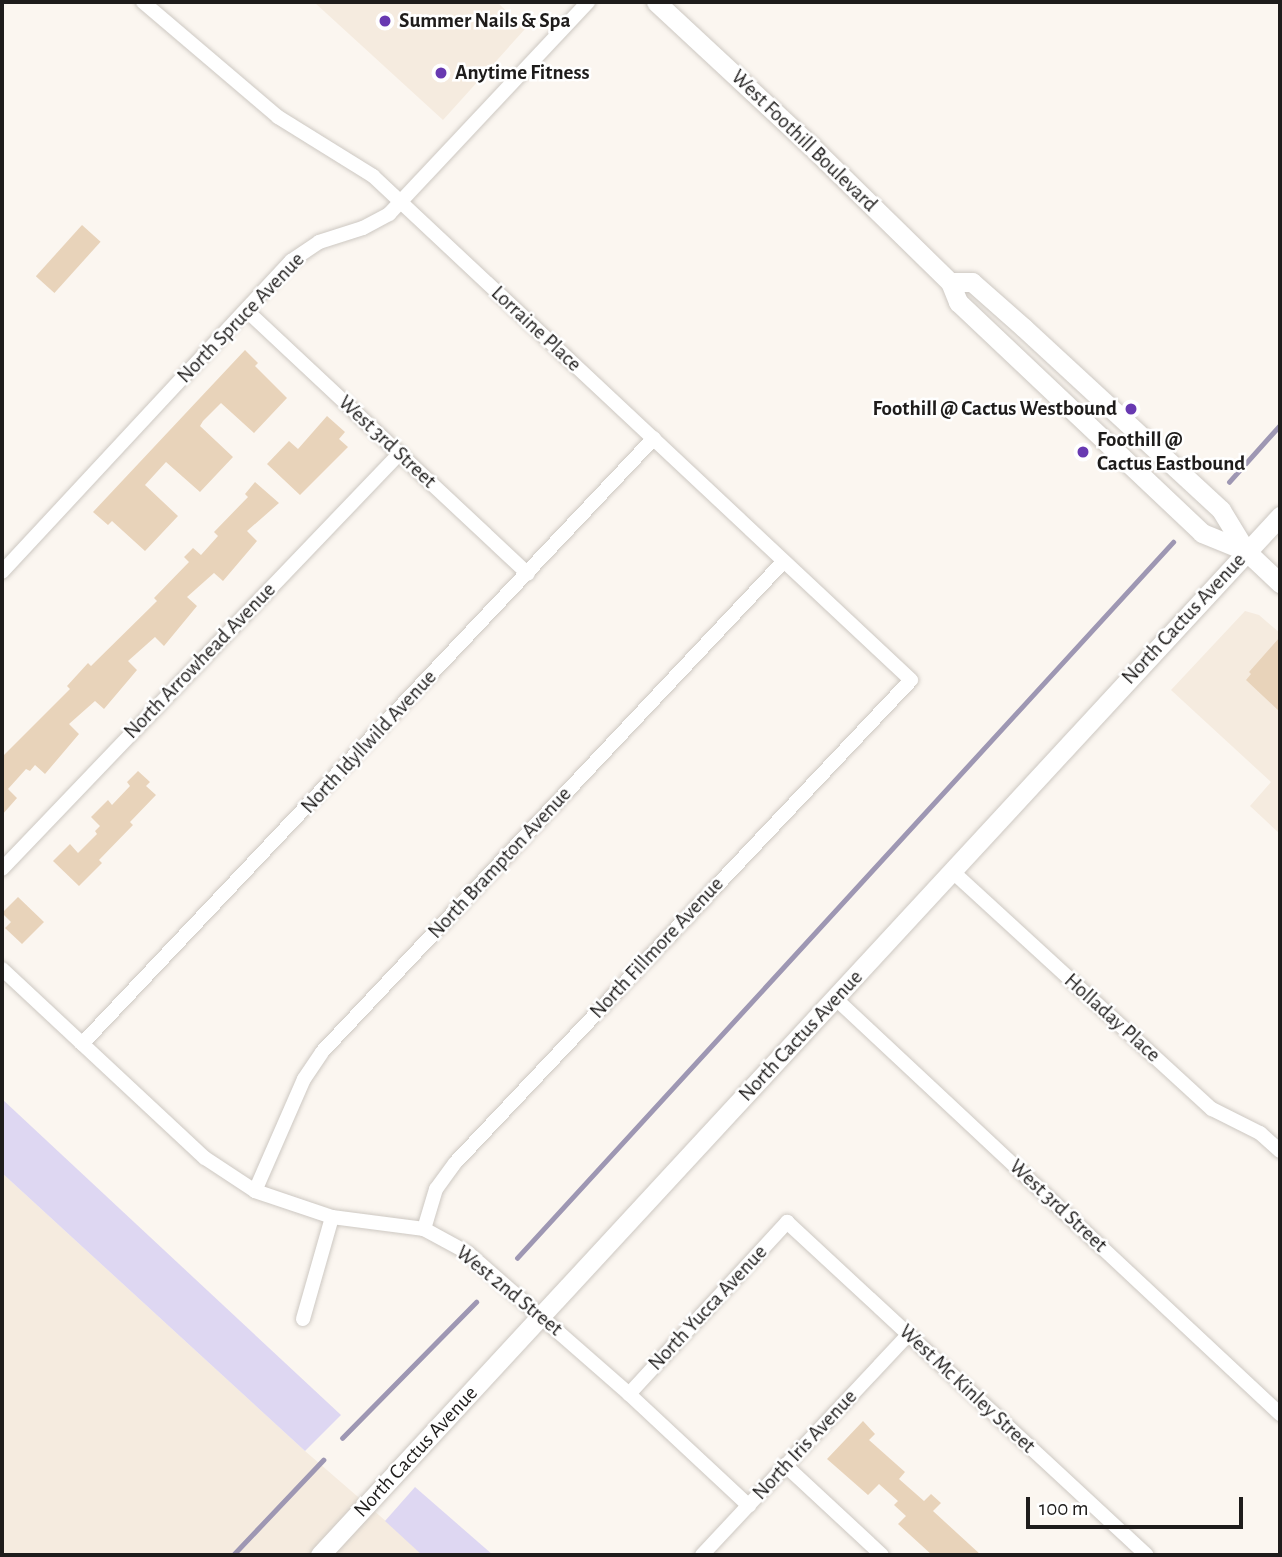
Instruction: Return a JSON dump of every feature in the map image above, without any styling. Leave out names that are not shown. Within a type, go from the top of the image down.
[{"type":"main road","name":"West Foothill Boulevard","points":[[656,2],[811,146],[950,282],[958,302],[1202,534],[1246,551]]},
{"type":"main road","name":"West Foothill Boulevard","points":[[950,282],[972,282],[1024,328],[1221,510],[1246,551],[1280,583]]},
{"type":"main road","name":"North Cactus Avenue","points":[[320,1555],[1280,516]]},
{"type":"street","name":"Lorraine Place","points":[[143,2],[276,115],[373,176],[911,680]]},
{"type":"street","name":"North Spruce Avenue","points":[[2,572],[306,248],[374,223],[399,203],[587,2]]},
{"type":"street","name":"West 3rd Street","points":[[246,310],[528,574]]},
{"type":"street","name":"North Idyllwild Avenue","points":[[82,1044],[654,438]]},
{"type":"street","name":"North Arrowhead Avenue","points":[[2,869],[399,454]]},
{"type":"street","name":"North Brampton Avenue","points":[[255,1191],[304,1079],[322,1052],[783,561]]},
{"type":"street","name":"North Fillmore Avenue","points":[[424,1229],[436,1189],[455,1163],[911,680]]},
{"type":"street","name":"Holladay Place","points":[[953,872],[1212,1109],[1260,1133],[1280,1152]]},
{"type":"street","name":"West 2nd Street","points":[[2,969],[205,1158],[255,1191],[332,1217],[424,1229],[468,1253],[629,1394],[749,1506]]},
{"type":"street","name":"West 3rd Street","points":[[836,999],[1280,1414]]},
{"type":"street","points":[[303,1320],[332,1217]]},
{"type":"street","name":"West Mc Kinley Street","points":[[787,1222],[1146,1555]]},
{"type":"street","name":"North Yucca Avenue","points":[[629,1394],[787,1222]]},
{"type":"street","name":"North Iris Avenue","points":[[702,1555],[908,1335]]},
{"type":"street","points":[[785,1465],[882,1555]]},
{"type":"shaded area","points":[[314,2],[497,2],[525,29],[443,120]]},
{"type":"shaded area","points":[[1245,611],[1259,615],[1280,633],[1280,834],[1250,806],[1271,782],[1171,690]]},
{"type":"shaded area","points":[[2,1099],[341,1415],[305,1451],[2,1173]]},
{"type":"shaded area","points":[[2,1173],[305,1451],[425,1555],[2,1555]]},
{"type":"shaded area","points":[[415,1487],[493,1555],[422,1555],[385,1521]]},
{"type":"building","points":[[82,225],[101,242],[54,293],[36,276]]},
{"type":"building","points":[[245,350],[258,363],[255,366],[287,398],[254,433],[221,403],[203,421],[200,426],[233,457],[200,492],[166,462],[145,485],[178,516],[145,551],[112,521],[108,525],[93,512]]},
{"type":"building","points":[[327,416],[345,432],[339,439],[348,447],[300,495],[267,464],[289,441],[298,449]]},
{"type":"building","points":[[255,482],[279,503],[247,531],[257,541],[223,581],[214,573],[187,597],[197,606],[164,646],[155,637],[128,661],[137,670],[104,709],[95,701],[69,724],[79,734],[45,774],[35,765],[30,771],[26,769],[8,789],[17,798],[2,815],[2,757],[70,689],[67,686],[88,663],[91,666],[157,601],[154,598],[189,562],[184,557],[193,548],[201,555],[218,536],[214,532],[248,497],[245,494]]},
{"type":"building","points":[[1280,637],[1280,712],[1246,680],[1251,674],[1249,672]]},
{"type":"building","points":[[138,771],[150,782],[146,786],[156,795],[130,822],[133,825],[99,860],[102,863],[79,886],[53,861],[70,844],[78,853],[97,834],[95,831],[100,826],[91,817],[108,800],[112,805],[130,786],[127,782]]},
{"type":"building","points":[[18,897],[44,922],[22,944],[5,928],[11,922],[2,913]]},
{"type":"building","points":[[863,1421],[875,1434],[869,1440],[905,1472],[899,1479],[924,1501],[931,1494],[941,1503],[933,1511],[981,1555],[932,1555],[898,1524],[906,1516],[894,1505],[898,1501],[879,1484],[868,1495],[827,1459]]},
{"type":"waterway","points":[[1229,482],[1280,425]]},
{"type":"waterway","points":[[517,1258],[1173,542]]},
{"type":"waterway","points":[[342,1438],[476,1302]]},
{"type":"waterway","points":[[233,1555],[323,1460]]},
{"type":"place","name":"Summer Nails & Spa","points":[[385,21]]},
{"type":"place","name":"Anytime Fitness","points":[[441,73]]},
{"type":"place","name":"Foothill @ Cactus Westbound","points":[[1131,409]]},
{"type":"place","name":"Foothill @ Cactus Eastbound","points":[[1083,452]]}]
